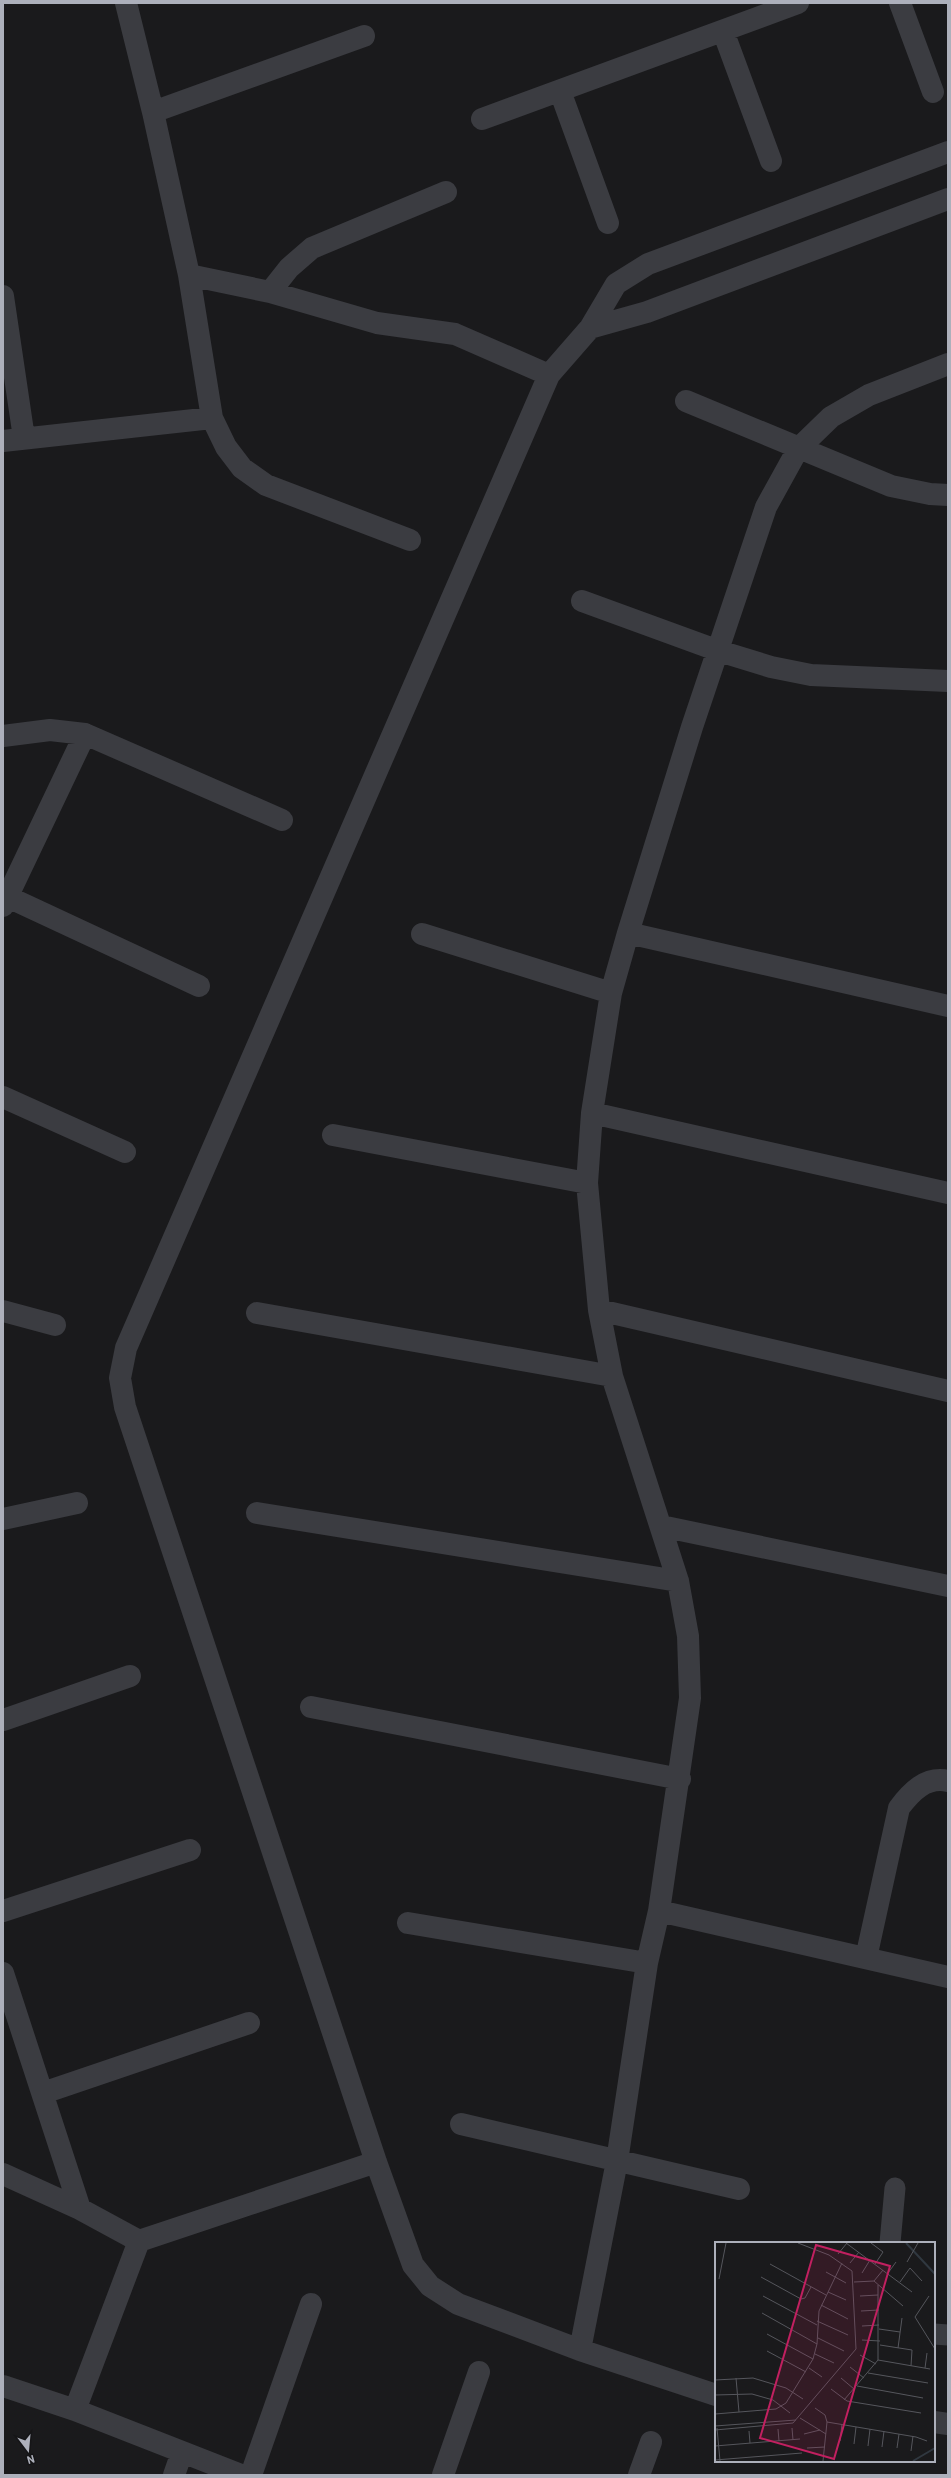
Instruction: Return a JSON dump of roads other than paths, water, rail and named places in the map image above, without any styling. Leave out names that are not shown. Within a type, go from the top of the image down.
[{"type":"street","points":[[126,3],[153,112],[188,275],[212,418],[226,447],[242,468],[266,485],[410,540]]},
{"type":"street","points":[[482,119],[798,3]]},
{"type":"street","points":[[900,3],[933,92]]},
{"type":"street","points":[[723,31],[771,161]]},
{"type":"street","points":[[153,112],[364,36]]},
{"type":"street","points":[[560,90],[608,224]]},
{"type":"street","points":[[715,2395],[580,2350],[458,2304],[430,2286],[413,2265],[376,2162],[125,1407],[120,1378],[126,1348],[381,764],[455,586],[549,375],[590,328],[616,284],[648,264],[948,152]]},
{"type":"street","points":[[270,292],[289,268],[312,248],[446,192]]},
{"type":"street","points":[[590,328],[647,312],[948,199]]},
{"type":"street","points":[[188,275],[270,292],[377,324],[456,334],[549,375]]},
{"type":"street","points":[[3,296],[24,438]]},
{"type":"street","points":[[580,2350],[617,2161],[647,1963],[659,1911],[680,1779],[690,1698],[688,1636],[678,1581],[612,1376],[599,1310],[587,1183],[592,1113],[612,993],[628,933],[692,727],[719,651],[766,507],[798,449],[831,417],[869,394],[948,364]]},
{"type":"street","points":[[686,401],[798,449],[891,486],[930,494],[948,495]]},
{"type":"street","points":[[3,441],[212,418]]},
{"type":"street","points":[[582,601],[719,651],[771,667],[811,675],[948,681]]},
{"type":"street","points":[[3,736],[50,730],[85,734],[282,820]]},
{"type":"street","points":[[85,734],[5,902],[200,986]]},
{"type":"street","points":[[628,933],[948,1006]]},
{"type":"street","points":[[422,934],[612,993]]},
{"type":"street","points":[[3,1097],[125,1152]]},
{"type":"street","points":[[592,1113],[948,1193]]},
{"type":"street","points":[[333,1134],[587,1183]]},
{"type":"street","points":[[599,1310],[948,1391]]},
{"type":"street","points":[[3,1311],[55,1325]]},
{"type":"street","points":[[257,1313],[612,1376]]},
{"type":"street","points":[[3,1519],[77,1503]]},
{"type":"street","points":[[257,1513],[678,1581]]},
{"type":"street","points":[[661,1526],[948,1586]]},
{"type":"street","points":[[3,1720],[130,1676]]},
{"type":"street","points":[[311,1707],[680,1779]]},
{"type":"street","points":[[866,1958],[899,1808],[909,1793],[924,1784],[940,1780],[948,1781]]},
{"type":"street","points":[[3,1911],[190,1850]]},
{"type":"street","points":[[659,1911],[948,1977]]},
{"type":"street","points":[[408,1923],[647,1963]]},
{"type":"street","points":[[3,1973],[80,2209]]},
{"type":"street","points":[[43,2093],[249,2023]]},
{"type":"street","points":[[461,2124],[739,2190]]},
{"type":"street","points":[[3,2174],[80,2209],[139,2242],[376,2162]]},
{"type":"street","points":[[75,2410],[139,2242]]},
{"type":"street","points":[[251,2475],[311,2304]]},
{"type":"street","points":[[443,2475],[480,2372]]},
{"type":"street","points":[[3,2386],[75,2410],[241,2475]]},
{"type":"street","points":[[935,2422],[948,2424]]},
{"type":"street","points":[[639,2475],[651,2442]]},
{"type":"street","points":[[174,2475],[182,2452]]},
{"type":"lane","points":[[890,2242],[895,2188]]},
{"type":"lane","points":[[935,2334],[948,2335]]}]
